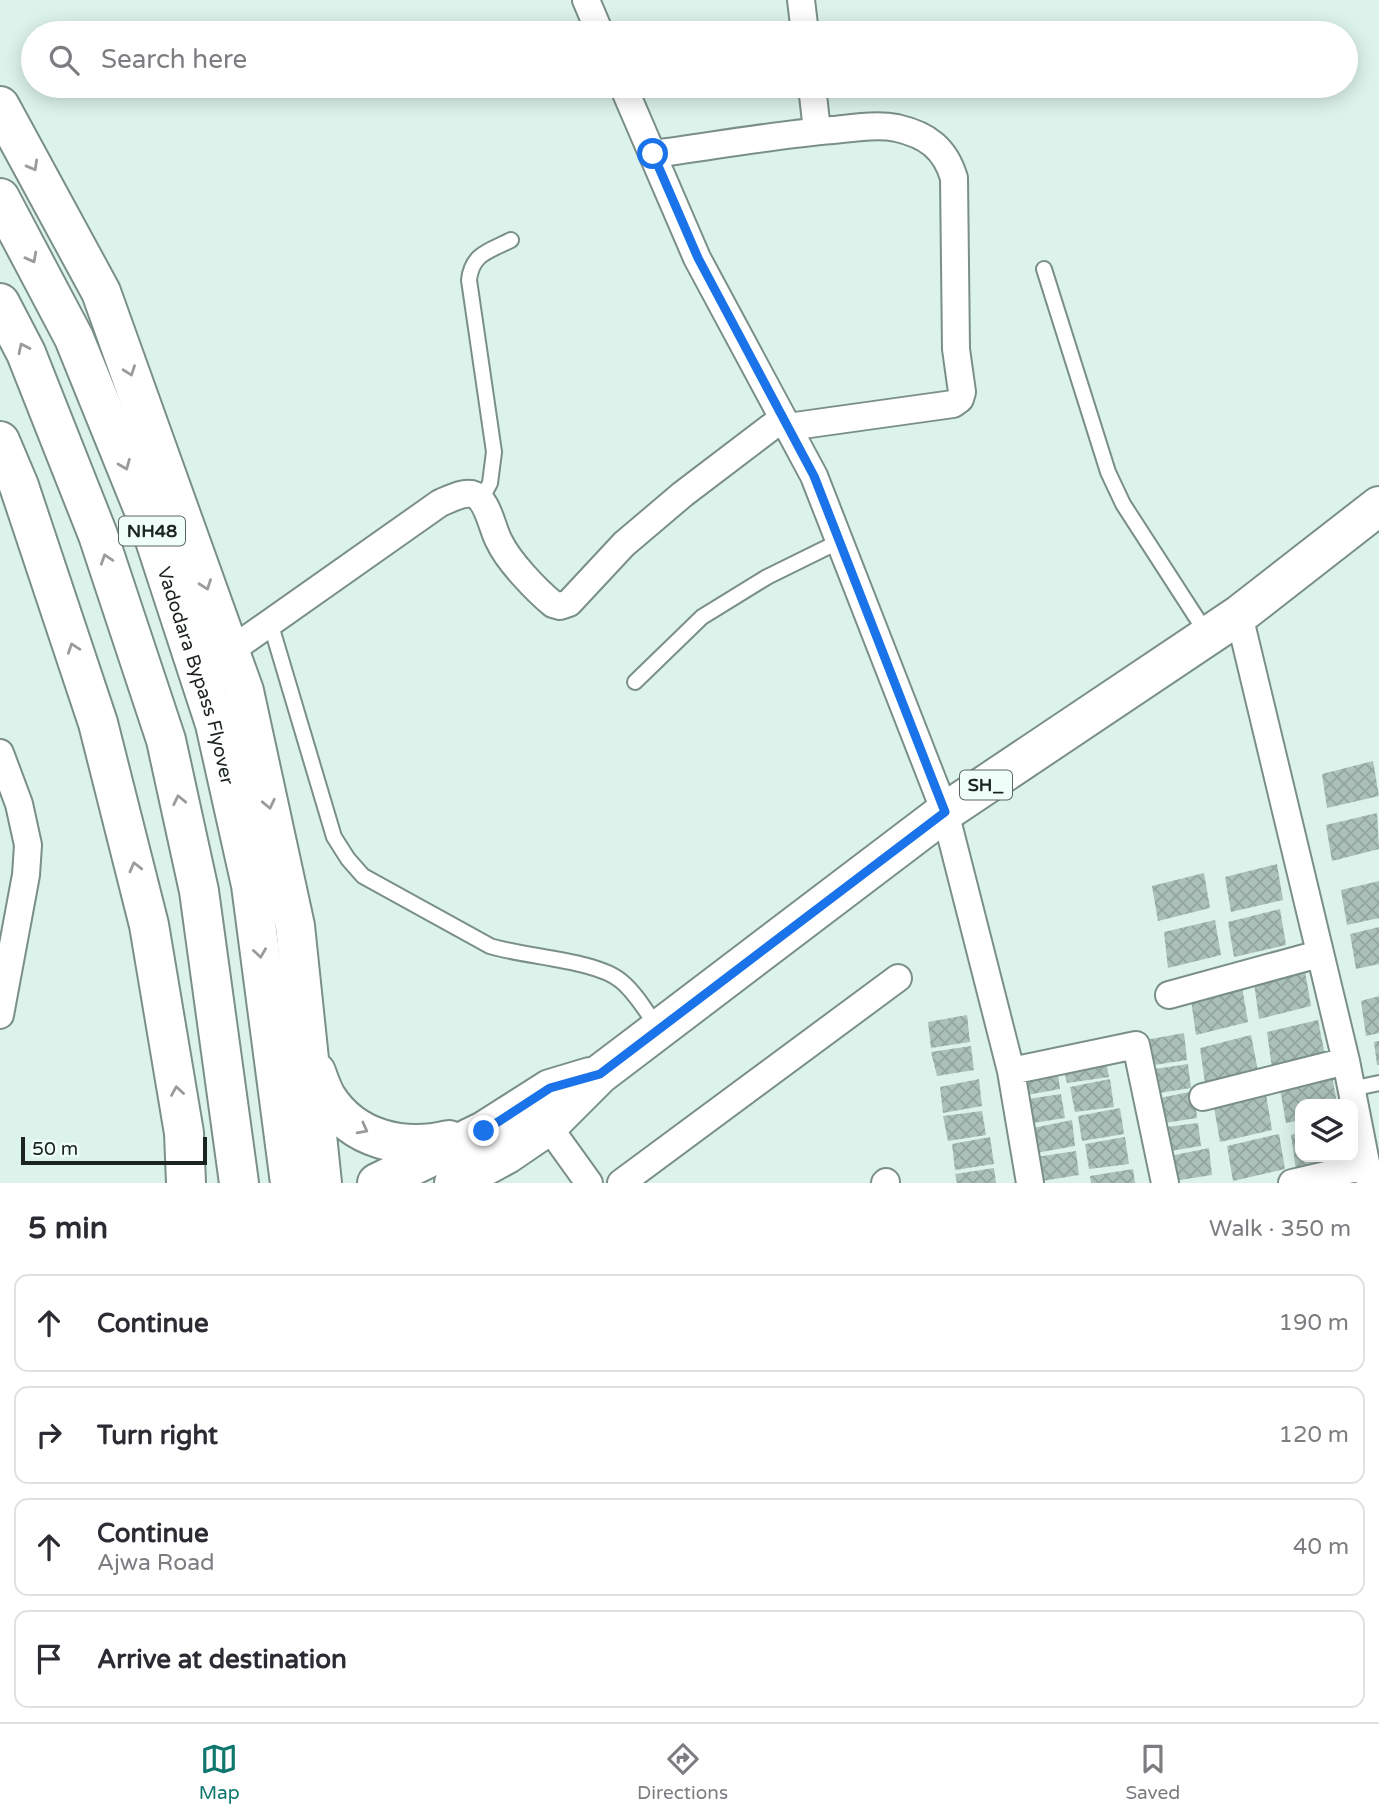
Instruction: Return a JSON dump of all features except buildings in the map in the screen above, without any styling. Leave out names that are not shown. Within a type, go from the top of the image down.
[{"type":"main road","points":[[0,106],[101,292],[244,691],[295,926],[323,1183]]},
{"type":"main road","name":"Vadodara Bypass Flyover","points":[[0,198],[74,338],[151,528],[215,724],[251,885],[290,1183]]},
{"type":"main road","name":"NH48","points":[[0,303],[26,353],[99,536],[166,740],[199,891],[239,1183]]},
{"type":"main road","points":[[0,441],[19,486],[99,723],[149,925],[184,1133],[186,1183]]},
{"type":"main road","name":"SH_","points":[[600,1074],[945,812],[1239,615],[1379,506]]},
{"type":"main road","points":[[309,1057],[326,1097],[345,1119],[389,1142],[427,1145],[496,1142]]},
{"type":"main road","points":[[377,1183],[548,1126],[600,1074]]},
{"type":"main road","points":[[454,1183],[550,1088],[600,1074]]},
{"type":"main road","points":[[175,1183],[184,1133]]},
{"type":"main road","points":[[479,1183],[496,1142]]},
{"type":"street","points":[[586,0],[595,21]]},
{"type":"street","points":[[801,0],[804,21]]},
{"type":"street","points":[[628,98],[698,258],[814,476],[945,812],[1011,1071],[1030,1183]]},
{"type":"street","points":[[813,98],[817,131]]},
{"type":"street","points":[[229,651],[440,503],[472,494],[481,500],[499,543],[510,558],[554,604],[560,606],[569,603],[624,544],[683,494],[785,423],[953,404],[960,399],[962,392],[956,349],[954,178],[950,163],[940,149],[923,137],[896,128],[864,127],[653,154]]},
{"type":"street","points":[[1239,615],[1346,1061],[1368,1174],[1292,1183]]},
{"type":"street","points":[[0,753],[19,804],[28,845],[26,875],[0,1015]]},
{"type":"street","points":[[1169,995],[1319,954]]},
{"type":"street","points":[[621,1183],[898,978]]},
{"type":"street","points":[[1011,1071],[1136,1045],[1165,1183]]},
{"type":"street","points":[[1203,1097],[1346,1061]]},
{"type":"street","points":[[548,1126],[589,1183]]},
{"type":"lane","points":[[481,500],[490,483],[494,452],[469,280],[473,262],[511,240]]},
{"type":"lane","points":[[1044,269],[1108,472],[1124,504],[1208,636]]},
{"type":"lane","points":[[635,682],[702,617],[767,577],[840,541]]},
{"type":"lane","points":[[270,622],[334,837],[363,876],[490,946],[602,970],[620,980],[659,1029]]},
{"type":"lane","points":[[1351,1089],[1379,1083]]},
{"type":"route","points":[[484,1131],[550,1088],[600,1074],[945,812],[814,476],[698,258],[653,154]]}]
